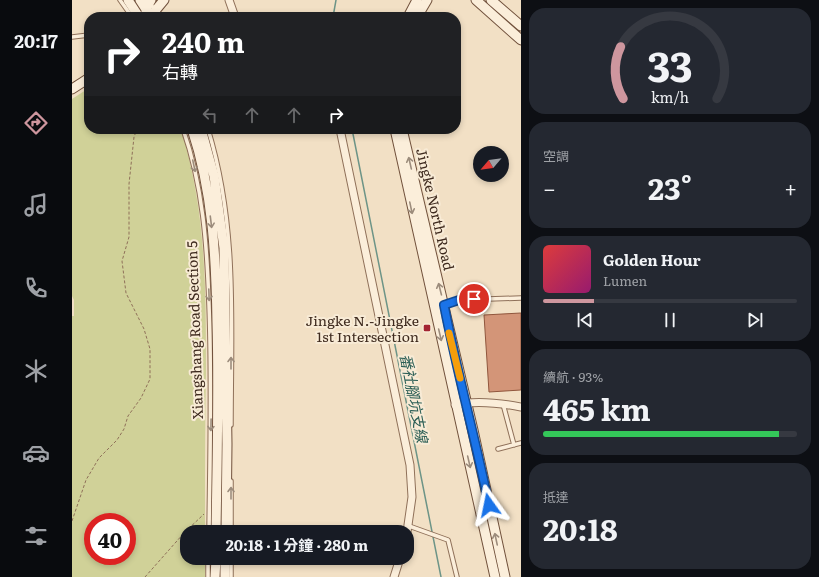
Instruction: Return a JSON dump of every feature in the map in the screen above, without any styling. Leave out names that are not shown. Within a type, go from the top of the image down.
[{"type":"street","points":[[128,0],[136,12]]},
{"type":"street","points":[[140,0],[148,5]]},
{"type":"street","points":[[156,12],[164,0]]},
{"type":"street","points":[[229,0],[233,12]]},
{"type":"street","points":[[411,12],[417,0]]},
{"type":"street","points":[[420,12],[427,0]]},
{"type":"street","points":[[476,0],[521,40]]},
{"type":"street","points":[[491,0],[521,26]]},
{"type":"street","points":[[72,89],[84,81]]},
{"type":"street","name":"Xiangshang Road Section 5","points":[[193,134],[207,187],[216,268],[218,365],[216,525]]},
{"type":"street","name":"Xiangshang Road Section 5","points":[[202,134],[214,176],[224,248],[226,525]]},
{"type":"street","points":[[341,134],[410,465],[412,497],[408,525]]},
{"type":"street","name":"Jingke North Road","points":[[396,134],[455,405],[495,577]]},
{"type":"street","name":"Jingke North Road","points":[[403,134],[444,305],[450,338],[466,402],[505,577]]},
{"type":"street","points":[[455,405],[466,402],[503,403],[521,407]]},
{"type":"street","points":[[215,577],[216,565]]},
{"type":"street","points":[[225,565],[225,577]]},
{"type":"street","points":[[394,577],[398,565]]},
{"type":"lane","points":[[120,0],[128,12]]},
{"type":"lane","points":[[72,37],[84,36]]},
{"type":"lane","name":"Xiangshang Road Section 5","points":[[185,134],[192,154],[200,194],[208,272],[212,366],[209,525]]},
{"type":"lane","points":[[210,134],[218,160],[231,258],[231,525]]},
{"type":"lane","points":[[444,305],[459,300],[521,298]]},
{"type":"lane","points":[[503,403],[514,445]]},
{"type":"lane","points":[[498,449],[521,443]]},
{"type":"lane","points":[[414,531],[448,540],[457,577]]},
{"type":"lane","points":[[208,565],[208,577]]},
{"type":"lane","points":[[231,565],[231,577]]},
{"type":"path","points":[[72,521],[86,480],[99,458],[121,434],[128,416],[141,398],[150,379],[150,349],[144,329],[126,293],[122,260],[129,237],[129,184],[135,134]]},
{"type":"path","points":[[145,577],[184,533],[209,509]]},
{"type":"green space","points":[[84,91],[84,134],[182,134],[189,159],[200,219],[205,280],[205,525],[180,525],[180,565],[205,565],[205,577],[72,577],[72,316],[74,316],[74,300],[72,296],[72,99]]},
{"type":"building","points":[[521,313],[521,390],[489,392],[484,315]]},
{"type":"waterway","name":"番社腳坑支線","points":[[334,12],[336,0]]},
{"type":"waterway","name":"番社腳坑支線","points":[[353,134],[441,577]]},
{"type":"slow traffic","points":[[449,333],[460,378]]},
{"type":"place","name":"Jingke N.-Jingke 1st Intersection","points":[[427,328]]},
{"type":"route","points":[[474,299],[459,300],[444,305],[450,338],[473,430],[489,505]]}]
